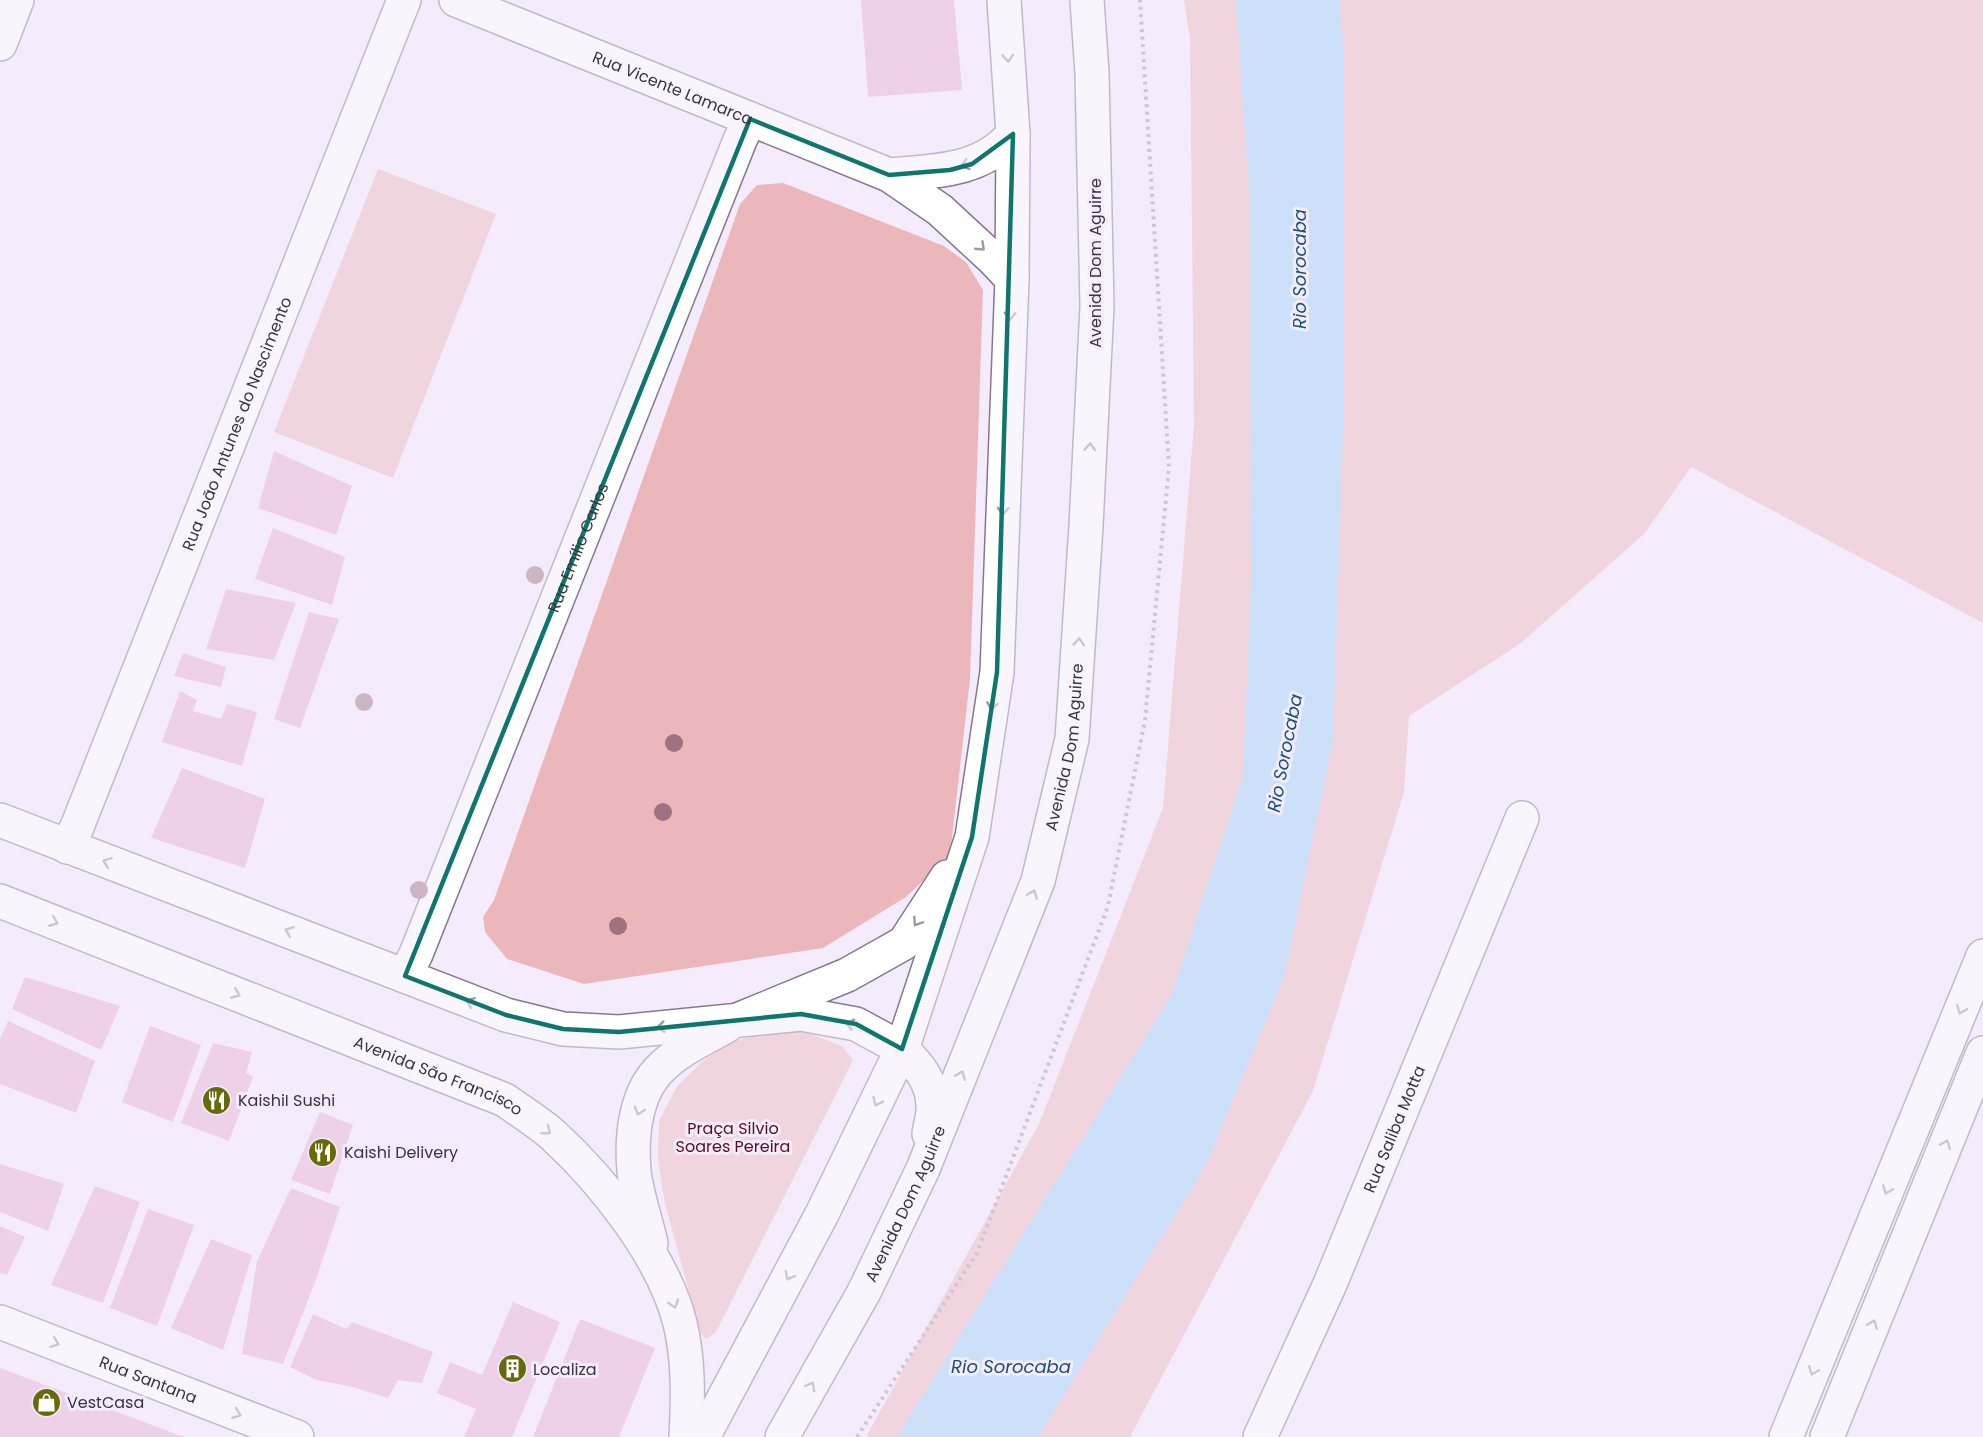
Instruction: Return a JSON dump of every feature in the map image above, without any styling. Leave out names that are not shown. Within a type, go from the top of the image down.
[{"type":"main road","points":[[0,44],[17,0]]},
{"type":"main road","name":"Rua João Antunes do Nascimento","points":[[67,847],[77,827],[404,0]]},
{"type":"main road","name":"Rua Vicente Lamarca","points":[[456,0],[889,175],[940,210],[985,250],[1012,279]]},
{"type":"main road","points":[[703,1437],[822,1214],[902,1049],[972,837],[997,672],[1012,279],[1013,134],[1004,0]]},
{"type":"main road","name":"Avenida Dom Aguirre","points":[[782,1437],[864,1292],[923,1169],[1038,881],[1072,739],[1098,306],[1092,73],[1087,0]]},
{"type":"main road","name":"Rua Emílio Carlos","points":[[405,976],[416,954],[735,151],[750,119]]},
{"type":"main road","name":"Rua Vicente Lamarca","points":[[889,175],[950,170],[972,164],[991,154],[1013,134]]},
{"type":"main road","name":"Rua Saliba Motta","points":[[1260,1437],[1330,1284],[1522,818]]},
{"type":"main road","points":[[0,820],[450,995],[506,1015],[563,1029],[619,1032],[801,1014],[855,1024],[902,1049],[927,1078],[934,1105],[923,1169]]},
{"type":"main road","points":[[656,1264],[634,1172],[634,1125],[646,1087],[661,1067],[681,1052],[740,1019],[847,975],[904,943],[972,837]]},
{"type":"main road","name":"Avenida São Francisco","points":[[0,900],[505,1100],[552,1134],[591,1174],[623,1215],[656,1264],[671,1295],[680,1324],[686,1357],[688,1395],[686,1437]]},
{"type":"main road","points":[[1786,1437],[1983,956]]},
{"type":"main road","points":[[1827,1437],[1983,1053]]},
{"type":"main road","name":"Rua Santana","points":[[0,1322],[297,1437]]},
{"type":"highlighted area","points":[[750,119],[889,175],[950,170],[972,164],[1013,134],[997,672],[972,837],[902,1049],[856,1024],[801,1014],[619,1032],[563,1029],[506,1015],[405,976]]},
{"type":"green space","points":[[1184,0],[1983,0],[1983,623],[1691,467],[1644,534],[1521,643],[1409,716],[1404,792],[1313,1091],[1130,1437],[866,1437],[1039,1124],[1163,808],[1194,424],[1190,39]]},
{"type":"green space","points":[[378,169],[496,214],[393,478],[274,432]]},
{"type":"green space","points":[[783,183],[944,246],[966,262],[983,290],[970,679],[950,855],[906,897],[823,948],[584,984],[507,959],[485,932],[483,917],[494,900],[740,204],[757,185]]},
{"type":"green space","name":"Praça Silvio Soares Pereira","points":[[798,1029],[842,1046],[853,1060],[716,1332],[706,1339],[699,1328],[665,1204],[658,1160],[659,1121],[677,1086],[703,1061],[729,1043],[761,1033]]},
{"type":"water","name":"Rio Sorocaba","points":[[1236,0],[1339,0],[1343,39],[1343,433],[1333,741],[1285,974],[1206,1165],[1038,1437],[897,1437],[1171,996],[1243,776],[1251,583],[1250,207]]},
{"type":"building","points":[[861,0],[954,0],[962,90],[868,97]]},
{"type":"building","points":[[274,451],[352,486],[336,535],[258,508]]},
{"type":"building","points":[[273,528],[345,557],[332,605],[255,579]]},
{"type":"building","points":[[226,589],[296,603],[274,660],[206,649]]},
{"type":"building","points":[[309,612],[339,619],[300,728],[274,719]]},
{"type":"building","points":[[183,653],[226,667],[221,687],[174,676]]},
{"type":"building","points":[[180,691],[197,700],[193,711],[221,719],[227,704],[257,712],[242,766],[162,742]]},
{"type":"building","points":[[182,768],[265,799],[245,868],[151,838]]},
{"type":"building","points":[[25,977],[120,1006],[101,1050],[12,1009]]},
{"type":"building","points":[[8,1021],[95,1061],[76,1113],[0,1084],[0,1039]]},
{"type":"building","points":[[150,1026],[201,1045],[173,1122],[122,1102]]},
{"type":"building","name":"KaishiI Sushi","points":[[213,1043],[252,1052],[246,1073],[253,1077],[229,1141],[181,1123]]},
{"type":"building","name":"Kaishi Delivery","points":[[320,1112],[353,1125],[330,1194],[291,1180]]},
{"type":"building","points":[[0,1164],[64,1184],[48,1231],[0,1212]]},
{"type":"building","points":[[95,1186],[140,1202],[103,1303],[51,1285]]},
{"type":"building","points":[[291,1188],[340,1207],[314,1285],[283,1364],[242,1354],[257,1261]]},
{"type":"building","points":[[148,1209],[194,1225],[157,1326],[110,1308]]},
{"type":"building","points":[[0,1226],[25,1237],[7,1275],[0,1273]]},
{"type":"building","points":[[211,1239],[252,1255],[223,1350],[171,1328]]},
{"type":"building","name":"Localiza","points":[[513,1302],[560,1322],[512,1437],[464,1437],[476,1409],[437,1393],[450,1362],[482,1375]]},
{"type":"building","points":[[313,1314],[346,1329],[352,1322],[433,1352],[422,1383],[398,1380],[388,1398],[353,1387],[316,1380],[290,1367]]},
{"type":"building","points":[[580,1319],[655,1348],[619,1437],[533,1437]]},
{"type":"building","name":"VestCasa","points":[[0,1368],[184,1437],[0,1437]]},
{"type":"place","name":"KaishiI Sushi","points":[[217,1100]]},
{"type":"place","name":"Kaishi Delivery","points":[[323,1152]]},
{"type":"place","name":"Localiza","points":[[512,1369]]},
{"type":"place","name":"VestCasa","points":[[46,1402]]}]
